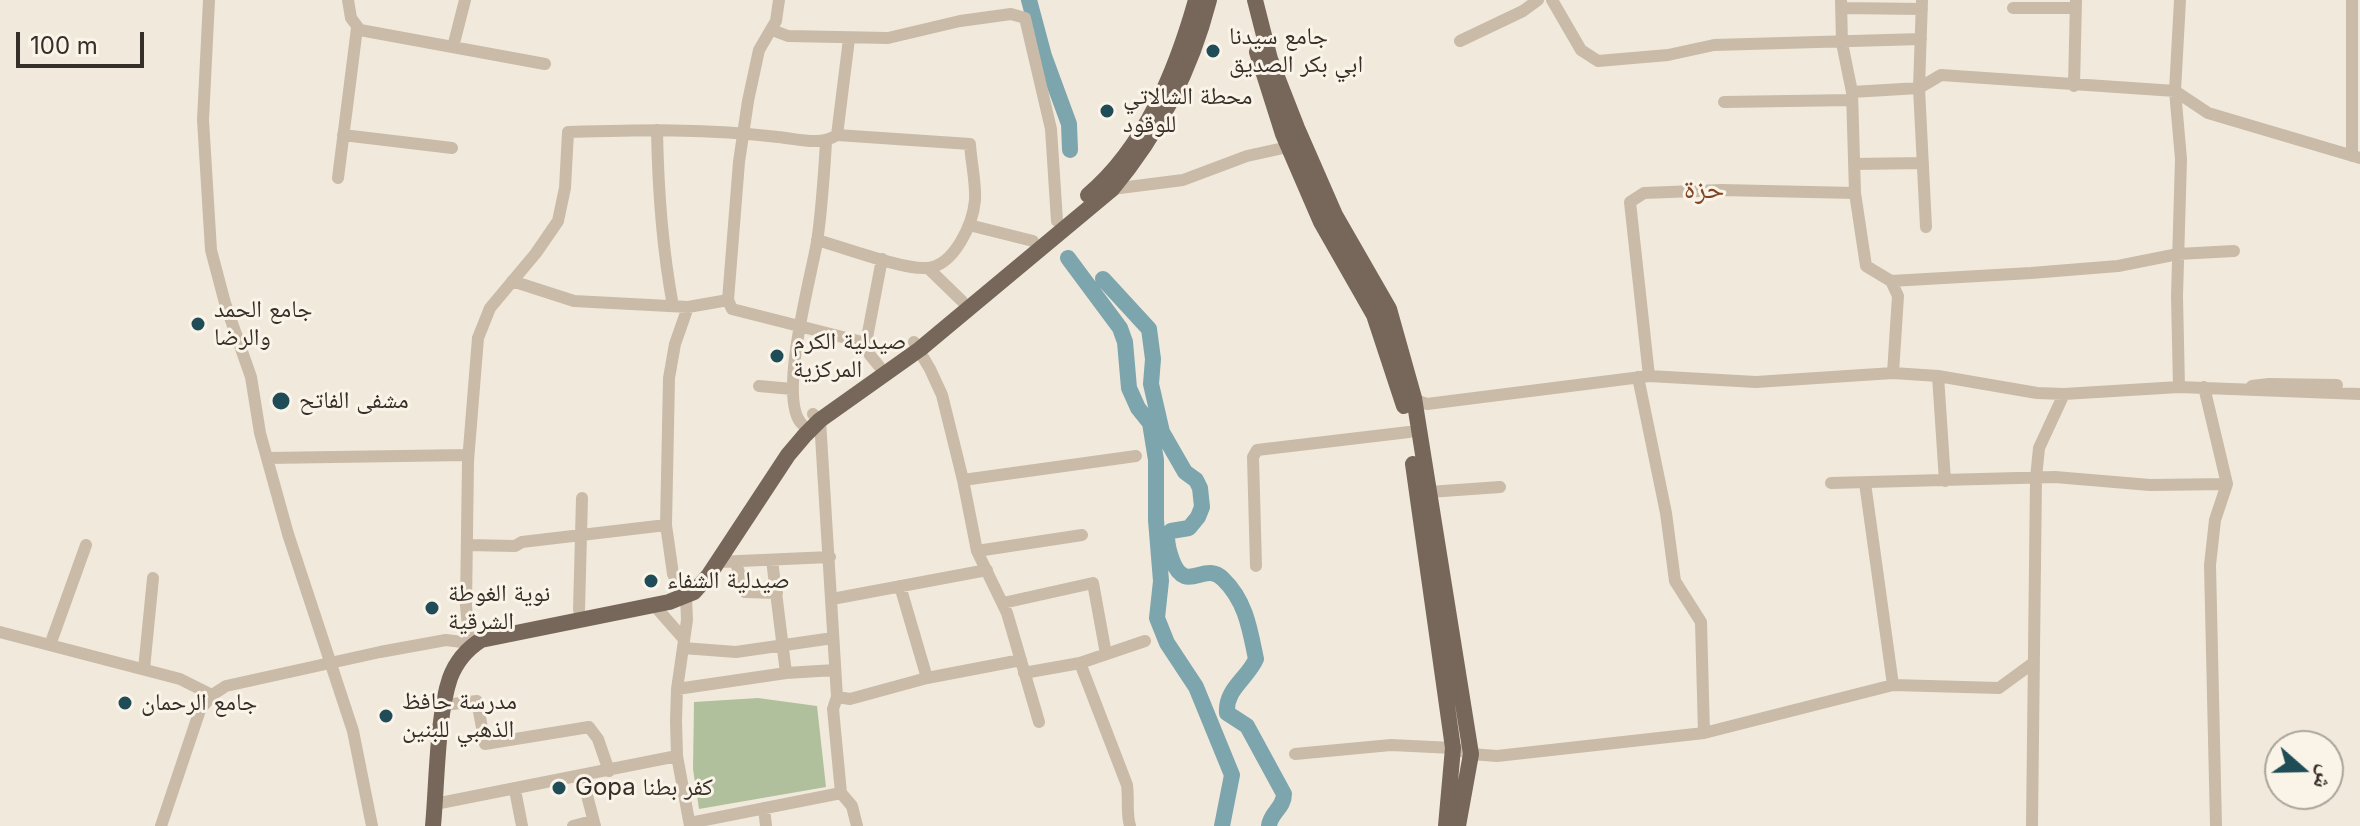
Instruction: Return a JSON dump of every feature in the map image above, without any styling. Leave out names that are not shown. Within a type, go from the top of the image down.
[{"type":"main road","points":[[422,826],[433,703],[443,668],[466,639],[579,610],[683,592],[777,453],[811,420],[879,366],[917,345],[962,301],[1104,181],[1125,156],[1161,94],[1183,44],[1196,0]]},
{"type":"main road","points":[[433,826],[444,705],[454,669],[464,654],[481,640],[653,604],[702,584],[811,420],[917,345],[1112,189],[1133,164],[1172,100],[1190,63],[1209,0]]},
{"type":"main road","points":[[1245,0],[1257,54],[1288,147],[1321,222],[1374,315],[1412,410],[1453,748],[1446,826]]},
{"type":"main road","points":[[1255,0],[1270,59],[1297,128],[1335,215],[1389,309],[1429,492],[1471,754],[1458,826]]},
{"type":"street","points":[[209,0],[203,120],[211,250],[225,303],[251,377],[267,458],[288,534],[362,765],[372,826]]},
{"type":"street","points":[[348,0],[351,18],[357,28],[371,34],[545,64]]},
{"type":"street","points":[[453,47],[465,0]]},
{"type":"street","points":[[779,0],[772,30],[759,50],[743,133],[728,300],[732,309],[866,343]]},
{"type":"street","points":[[1460,41],[1523,11],[1538,0]]},
{"type":"street","points":[[1552,0],[1581,50],[1598,61],[1668,55],[1714,45],[1921,39]]},
{"type":"street","points":[[2179,387],[2181,159],[2175,91],[2180,0]]},
{"type":"street","points":[[1724,102],[1852,96],[1919,88],[1941,75],[2175,91],[2208,113],[2356,157],[2352,0]]},
{"type":"street","points":[[1893,373],[1898,296],[1891,281],[1866,266],[1855,193],[1852,96],[1842,43],[1841,4],[1922,4],[1919,88],[1926,227]]},
{"type":"street","points":[[2013,8],[2076,4],[2074,86]]},
{"type":"street","points":[[772,30],[788,36],[888,38],[946,23],[1011,14],[1025,18],[1051,129],[1057,221]]},
{"type":"street","points":[[338,178],[357,28]]},
{"type":"street","points":[[837,135],[849,39]]},
{"type":"street","points":[[657,130],[664,257],[673,306]]},
{"type":"street","points":[[161,826],[200,710],[212,695],[226,686],[446,640],[466,639],[468,455],[478,338],[490,308],[558,221],[565,188],[568,132],[657,130],[743,133],[826,142],[837,135],[970,144],[975,199],[969,225],[952,253],[936,266],[928,268],[882,259],[817,240]]},
{"type":"street","points":[[343,135],[452,148]]},
{"type":"street","points":[[826,142],[817,240],[800,325],[792,389],[794,411],[811,420],[830,557],[837,697],[833,709],[841,793],[852,806],[857,826]]},
{"type":"street","points":[[1112,189],[1183,180],[1247,156],[1288,147]]},
{"type":"street","points":[[1854,164],[1923,163]]},
{"type":"street","points":[[1704,733],[1701,622],[1675,581],[1644,377],[1630,202],[1644,193],[1691,191],[1855,193]]},
{"type":"street","points":[[969,225],[1033,241]]},
{"type":"street","points":[[1891,281],[2118,266],[2178,254],[2234,251]]},
{"type":"street","points":[[879,366],[870,355],[866,343],[882,259]]},
{"type":"street","points":[[928,268],[962,301]]},
{"type":"street","points":[[512,281],[574,301],[688,307],[728,300]]},
{"type":"street","points":[[688,307],[675,344],[669,378],[666,525],[673,574],[683,592],[687,620],[677,689],[677,756],[690,824],[841,793]]},
{"type":"street","points":[[917,345],[942,395],[977,551],[1003,603],[1039,722]]},
{"type":"street","points":[[1256,566],[1253,457],[1257,450],[1412,410],[1644,377],[1756,382],[1893,373],[1938,376],[2037,393],[2204,387],[2360,394]]},
{"type":"street","points":[[1938,376],[1945,481]]},
{"type":"street","points":[[2245,389],[2269,384],[2360,386]]},
{"type":"street","points":[[759,386],[792,389]]},
{"type":"street","points":[[2204,387],[2227,484],[2215,520],[2210,565],[2216,826]]},
{"type":"street","points":[[2032,826],[2036,478],[2039,448],[2064,394]]},
{"type":"street","points":[[267,458],[468,455]]},
{"type":"street","points":[[963,480],[1136,456]]},
{"type":"street","points":[[1831,483],[2036,478],[2150,485],[2227,484]]},
{"type":"street","points":[[1865,483],[1893,685]]},
{"type":"street","points":[[1429,492],[1500,487]]},
{"type":"street","points":[[579,610],[582,498]]},
{"type":"street","points":[[468,545],[515,546],[522,542],[666,525]]},
{"type":"street","points":[[977,551],[1082,535]]},
{"type":"street","points":[[50,645],[86,545]]},
{"type":"street","points":[[717,562],[830,557]]},
{"type":"street","points":[[772,560],[786,673]]},
{"type":"street","points":[[736,563],[745,592],[777,593]]},
{"type":"street","points":[[832,599],[987,570]]},
{"type":"street","points":[[144,669],[153,578]]},
{"type":"street","points":[[1003,603],[1093,583],[1106,654]]},
{"type":"street","points":[[900,586],[927,678]]},
{"type":"street","points":[[653,604],[683,643],[736,652],[833,638]]},
{"type":"street","points":[[0,632],[180,679],[212,695]]},
{"type":"street","points":[[837,697],[850,699],[927,678],[1080,663],[1145,641]]},
{"type":"street","points":[[1080,663],[1127,785],[1129,797],[1126,813],[1130,826]]},
{"type":"street","points":[[1295,754],[1391,745],[1453,748],[1471,754],[1497,756],[1704,733],[1893,685],[1999,688],[2033,663]]},
{"type":"street","points":[[677,689],[786,673],[835,670]]},
{"type":"street","points":[[444,705],[477,701],[485,744],[589,727],[598,739],[609,771]]},
{"type":"street","points":[[435,804],[677,756]]},
{"type":"street","points":[[573,826],[594,824],[582,776]]},
{"type":"street","points":[[515,790],[522,826]]},
{"type":"street","points":[[764,808],[766,826]]},
{"type":"green space","points":[[758,698],[817,706],[826,787],[699,809],[693,769],[694,702]]},
{"type":"waterway","points":[[1029,0],[1044,56],[1069,124],[1070,150]]},
{"type":"waterway","points":[[1068,258],[1120,328],[1125,342],[1129,388],[1138,408],[1150,423],[1156,460],[1156,520],[1161,581],[1157,618],[1167,643],[1196,687],[1232,775],[1222,826]]},
{"type":"waterway","points":[[1103,279],[1149,329],[1153,359],[1151,384],[1162,432],[1185,472],[1196,480],[1200,488],[1202,507],[1198,517],[1189,528],[1171,531],[1167,536],[1172,560],[1183,575],[1189,577],[1209,573],[1223,579],[1246,616],[1256,659],[1233,690],[1227,713],[1247,726],[1284,794],[1269,826]]},
{"type":"place","name":"جامع سيدنا ابي بكر الصديق","points":[[1213,51]]},
{"type":"place","name":"محطة الشالاتي للوقود","points":[[1107,111]]},
{"type":"place","name":"جامع الحمد والرضا","points":[[198,324]]},
{"type":"place","name":"صيدلية الكرم المركزية","points":[[777,356]]},
{"type":"place","name":"مشفى الفاتح","points":[[281,401]]},
{"type":"place","name":"صيدلية الشفاء","points":[[651,581]]},
{"type":"place","name":"نوية الغوطة الشرقية","points":[[432,608]]},
{"type":"place","name":"جامع الرحمان","points":[[125,703]]},
{"type":"place","name":"مدرسة حافظ الذهبي للبنين","points":[[386,716]]},
{"type":"place","name":"Gopa كفر بطنا","points":[[559,788]]},
{"type":"district","name":"حزة","points":[[1704,190]]}]
